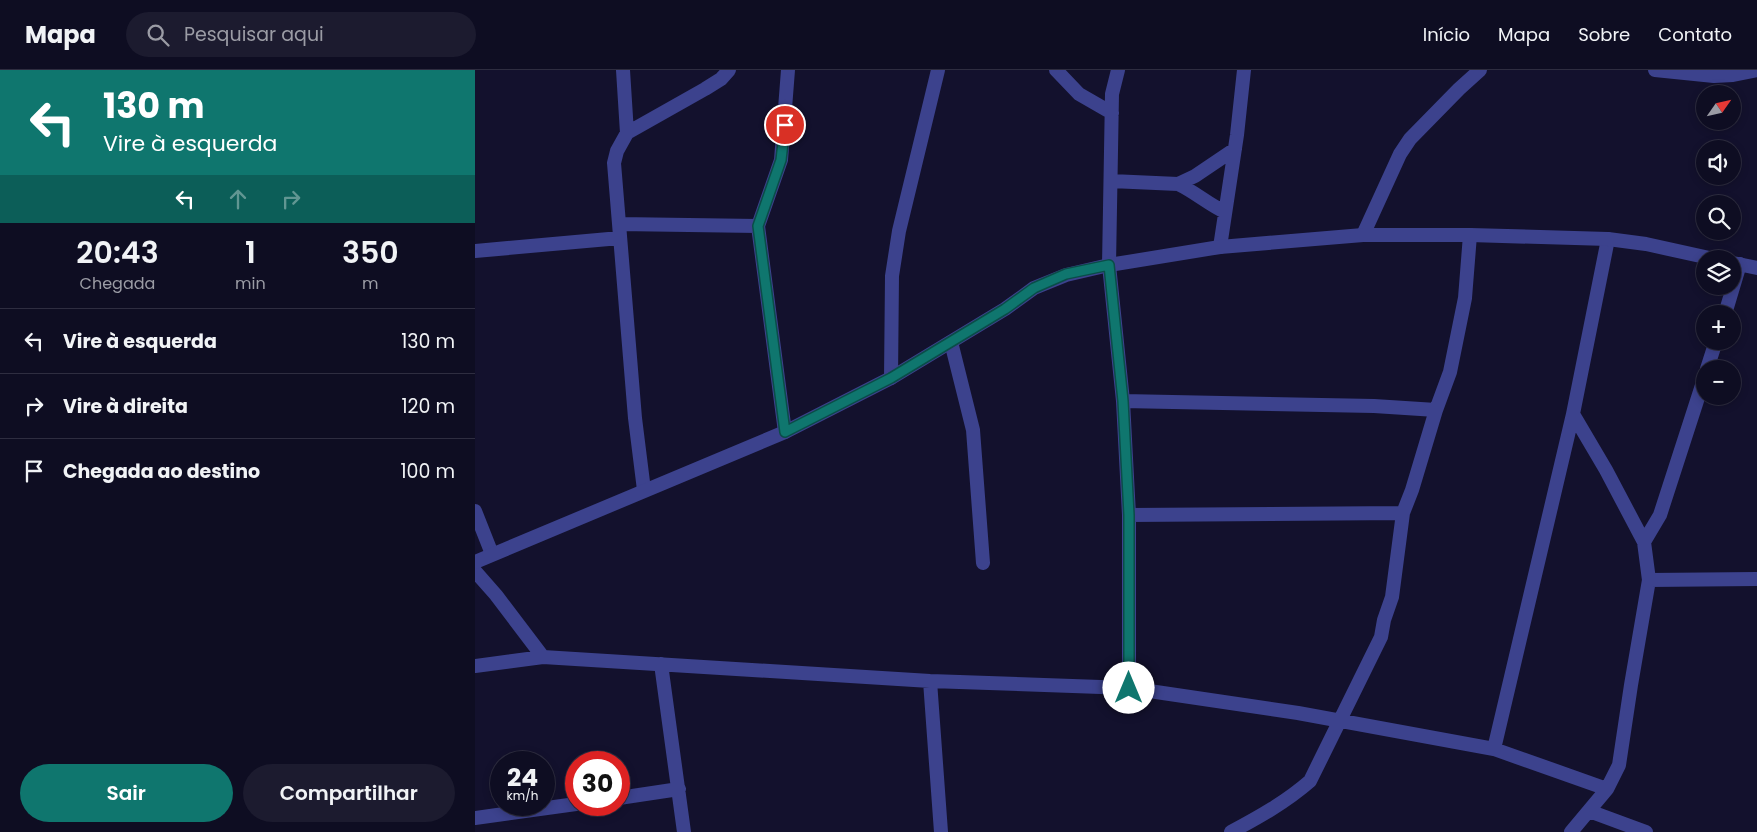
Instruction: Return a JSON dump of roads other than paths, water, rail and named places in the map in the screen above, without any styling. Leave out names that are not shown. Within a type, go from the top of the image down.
[{"type":"street","points":[[623,70],[627,133]]},
{"type":"street","points":[[644,490],[635,418],[614,163],[617,150],[627,133],[705,89],[721,79],[729,70]]},
{"type":"street","points":[[785,432],[758,226],[781,160],[788,70]]},
{"type":"street","points":[[891,378],[892,276],[899,230],[938,70]]},
{"type":"street","points":[[1056,70],[1079,94],[1112,113]]},
{"type":"street","points":[[1118,70],[1112,94],[1109,265],[1123,401],[1129,515],[1129,688]]},
{"type":"street","points":[[1220,247],[1245,70]]},
{"type":"street","points":[[1363,234],[1400,154],[1409,139],[1480,70]]},
{"type":"street","points":[[1655,70],[1714,76],[1733,75],[1757,70]]},
{"type":"street","points":[[1178,184],[1195,176],[1235,149]]},
{"type":"street","points":[[1111,181],[1178,184],[1210,205],[1225,212]]},
{"type":"street","points":[[619,224],[758,226]]},
{"type":"street","points":[[475,562],[785,432],[891,378],[1005,309],[1034,288],[1066,274],[1220,247],[1363,234],[1608,239],[1646,244],[1696,255]]},
{"type":"street","points":[[1231,832],[1249,828],[1296,793],[1310,780],[1338,720],[1381,637],[1384,620],[1392,597],[1403,514],[1436,410],[1451,372],[1465,298],[1470,235]]},
{"type":"street","points":[[475,251],[620,238]]},
{"type":"street","points":[[1494,749],[1573,414],[1608,239]]},
{"type":"street","points":[[1741,264],[1757,268]]},
{"type":"street","points":[[951,342],[973,430],[983,564]]},
{"type":"street","points":[[1123,401],[1374,406],[1436,410]]},
{"type":"street","points":[[1644,542],[1660,515],[1696,404]]},
{"type":"street","points":[[1571,832],[1607,789],[1619,765],[1649,580],[1644,542],[1606,470],[1573,414]]},
{"type":"street","points":[[475,511],[492,554]]},
{"type":"street","points":[[1129,515],[1403,514]]},
{"type":"street","points":[[475,571],[496,595],[543,657]]},
{"type":"street","points":[[1649,580],[1757,579]]},
{"type":"street","points":[[475,666],[543,657],[930,681],[1129,688],[1338,720],[1494,749],[1607,789]]},
{"type":"street","points":[[661,664],[684,832]]},
{"type":"street","points":[[930,681],[941,832]]},
{"type":"street","points":[[630,796],[679,789]]},
{"type":"street","points":[[475,818],[565,806]]},
{"type":"street","points":[[1589,811],[1646,832]]}]
